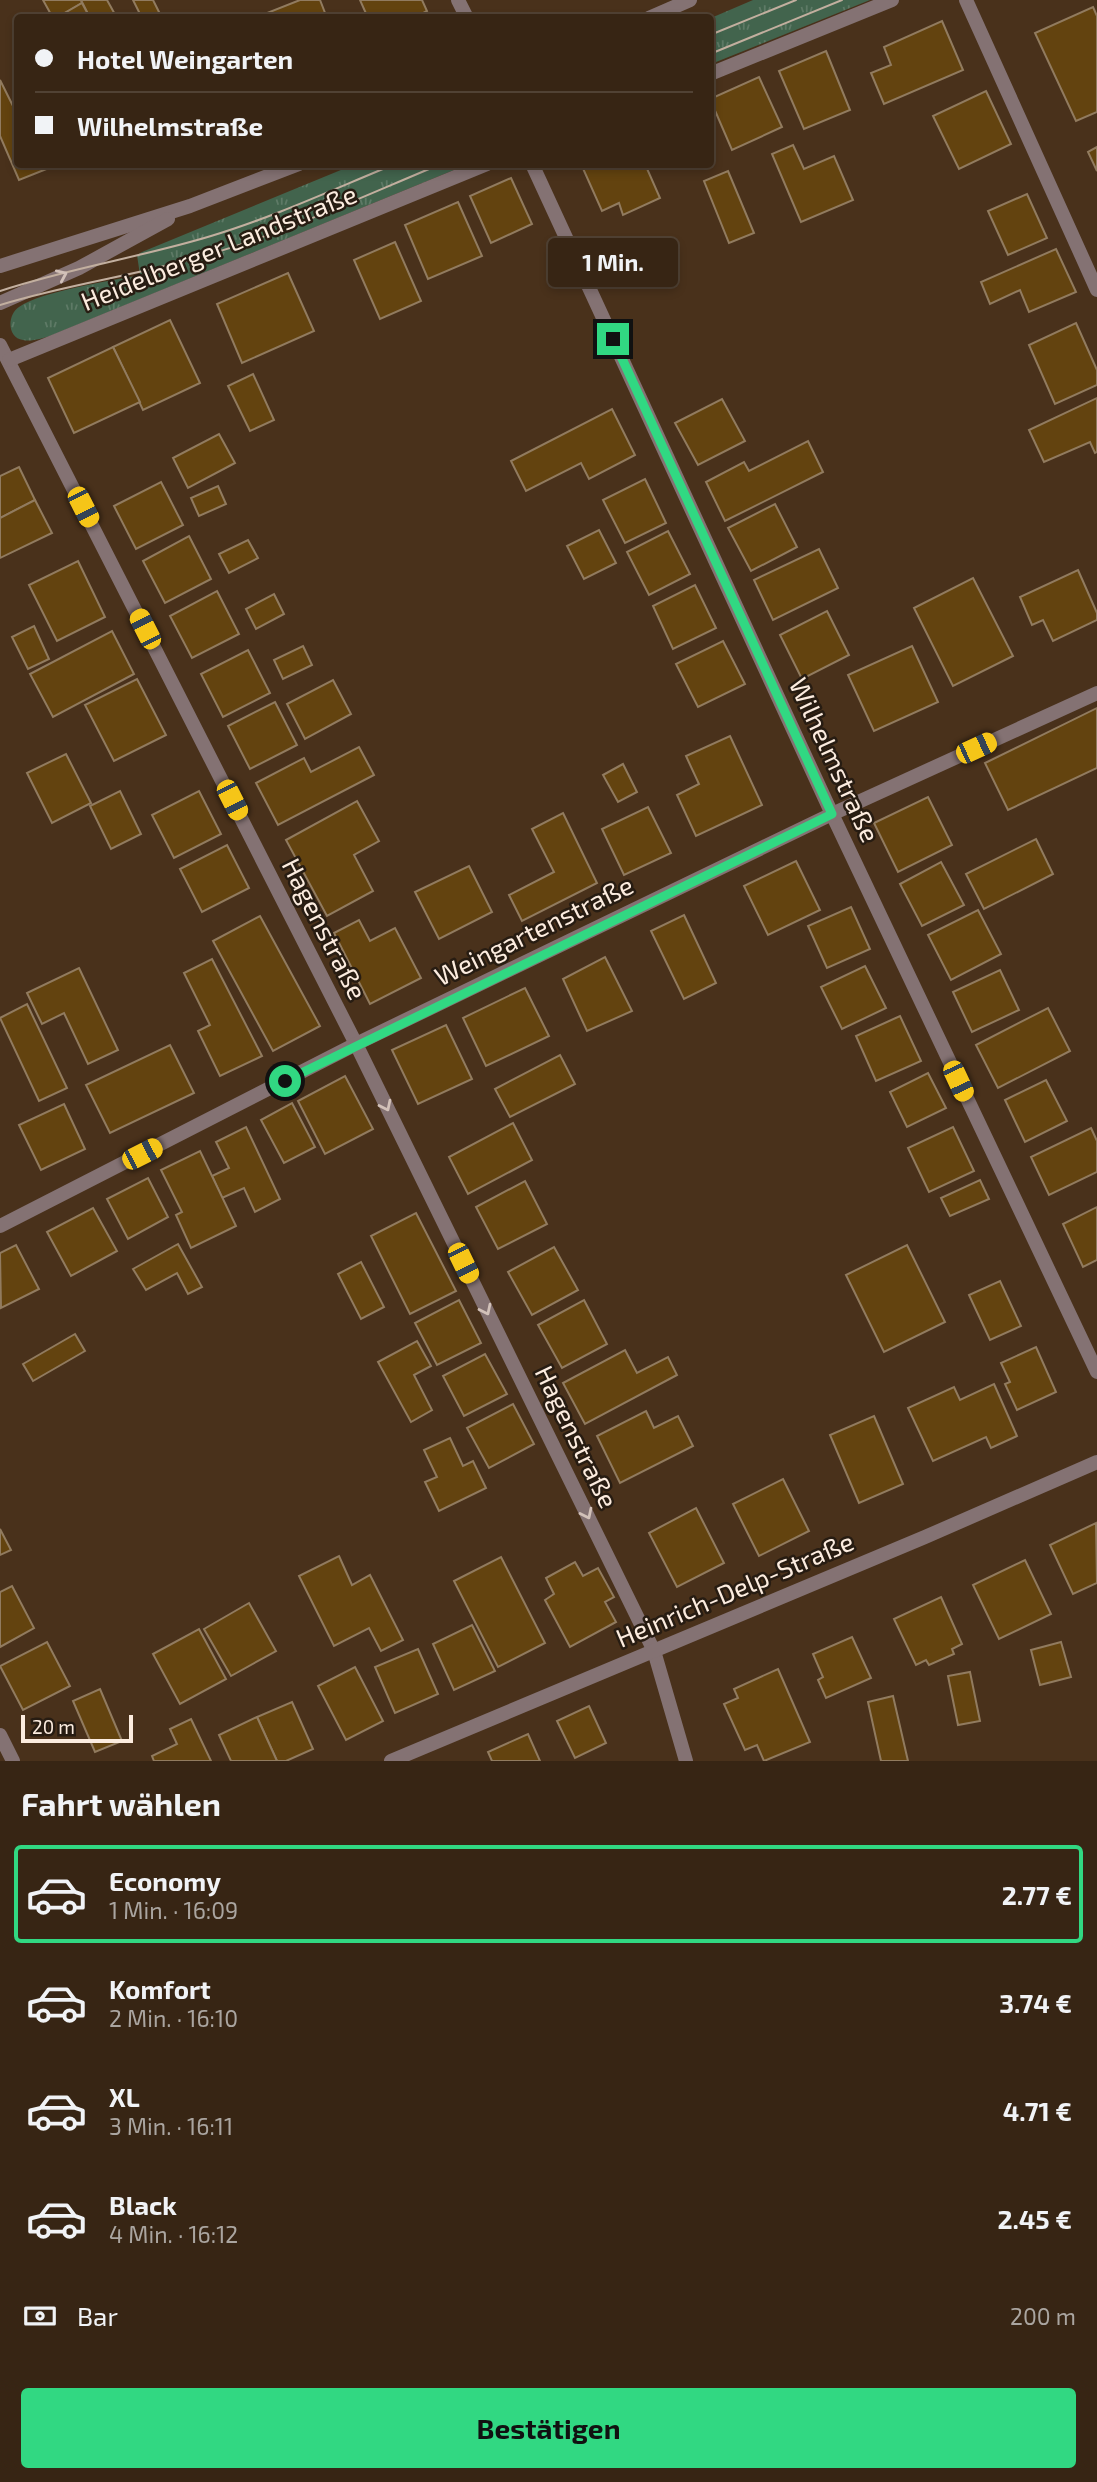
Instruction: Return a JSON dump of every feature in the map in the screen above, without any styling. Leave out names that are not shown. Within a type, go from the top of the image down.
[{"type":"street","points":[[658,14],[690,0]]},
{"type":"street","points":[[714,72],[892,0]]},
{"type":"street","points":[[966,0],[1097,289]]},
{"type":"street","name":"Heidelberger Landstraße","points":[[0,266],[190,206],[289,168]]},
{"type":"street","name":"Heidelberger Landstraße","points":[[9,360],[477,168]]},
{"type":"street","name":"Wilhelmstraße","points":[[534,168],[832,814],[1097,1373]]},
{"type":"street","name":"Heidelberger Landstraße","points":[[0,303],[79,268],[190,206]]},
{"type":"street","name":"Hagenstraße","points":[[0,345],[356,1044],[654,1651],[686,1761]]},
{"type":"street","name":"Weingartenstraße","points":[[0,1226],[356,1044],[832,814],[1097,693]]},
{"type":"street","name":"Heinrich-Delp-Straße","points":[[391,1761],[1097,1462]]},
{"type":"street","points":[[0,1735],[13,1761]]},
{"type":"green space","points":[[753,0],[870,0],[714,63],[714,17]]},
{"type":"green space","points":[[346,168],[459,168],[50,336],[26,340],[14,335],[10,326],[11,320],[19,307],[44,296],[77,287],[140,275],[137,255]]},
{"type":"building","points":[[43,0],[81,0],[82,3],[64,14],[51,14]]},
{"type":"building","points":[[81,0],[107,0],[115,14],[88,14]]},
{"type":"building","points":[[133,0],[153,0],[160,14],[140,14]]},
{"type":"building","points":[[300,0],[320,0],[325,14],[267,14]]},
{"type":"building","points":[[360,0],[422,0],[427,11],[421,14],[366,14]]},
{"type":"building","points":[[82,3],[88,14],[63,14]]},
{"type":"building","points":[[1093,7],[1097,16],[1097,112],[1076,121],[1035,33]]},
{"type":"building","points":[[942,21],[963,70],[884,104],[871,73],[891,65],[884,47]]},
{"type":"building","points":[[826,51],[850,110],[804,129],[779,71]]},
{"type":"building","points":[[759,77],[782,127],[732,150],[714,108],[714,97]]},
{"type":"building","points":[[0,80],[14,108],[14,168],[49,168],[19,180],[0,136]]},
{"type":"building","points":[[986,91],[1011,144],[959,169],[933,116]]},
{"type":"building","points":[[793,145],[804,169],[834,156],[853,200],[801,222],[772,154]]},
{"type":"building","points":[[1097,147],[1097,171],[1088,152]]},
{"type":"building","points":[[583,168],[647,168],[660,198],[623,215],[619,203],[602,211]]},
{"type":"building","points":[[728,171],[754,233],[729,243],[704,181]]},
{"type":"building","points":[[511,178],[532,224],[491,243],[470,196]]},
{"type":"building","points":[[1027,194],[1047,238],[1008,255],[988,211]]},
{"type":"building","points":[[458,202],[482,256],[428,279],[405,225]]},
{"type":"building","points":[[395,242],[421,301],[380,319],[354,260]]},
{"type":"building","points":[[1056,249],[1076,292],[1029,312],[1020,290],[990,304],[981,282]]},
{"type":"building","points":[[288,273],[314,331],[242,363],[217,304]]},
{"type":"building","points":[[170,320],[200,383],[143,410],[113,347]]},
{"type":"building","points":[[1076,323],[1097,370],[1097,385],[1055,404],[1029,345]]},
{"type":"building","points":[[113,347],[140,402],[74,433],[48,378]]},
{"type":"building","points":[[253,374],[274,420],[250,431],[228,386]]},
{"type":"building","points":[[1097,398],[1097,452],[1095,453],[1090,442],[1044,462],[1029,430]]},
{"type":"building","points":[[722,399],[745,441],[698,465],[675,423]]},
{"type":"building","points":[[612,409],[635,455],[589,479],[581,463],[526,491],[511,461]]},
{"type":"building","points":[[219,434],[235,463],[188,488],[173,458]]},
{"type":"building","points":[[808,441],[823,472],[725,521],[706,482],[744,462],[749,471]]},
{"type":"building","points":[[19,467],[35,500],[0,518],[0,476]]},
{"type":"building","points":[[645,479],[666,523],[625,543],[603,500]]},
{"type":"building","points":[[161,482],[183,525],[136,549],[114,506]]},
{"type":"building","points":[[218,486],[226,504],[199,516],[191,498]]},
{"type":"building","points":[[35,500],[52,533],[0,558],[0,518]]},
{"type":"building","points":[[775,504],[797,547],[751,571],[728,528]]},
{"type":"building","points":[[599,530],[616,563],[584,579],[567,546]]},
{"type":"building","points":[[668,531],[690,574],[649,595],[627,552]]},
{"type":"building","points":[[189,536],[211,579],[165,603],[143,561]]},
{"type":"building","points":[[248,540],[258,558],[229,573],[219,554]]},
{"type":"building","points":[[819,549],[838,588],[773,620],[754,580]]},
{"type":"building","points":[[78,561],[105,617],[57,641],[29,585]]},
{"type":"building","points":[[1078,570],[1097,613],[1097,620],[1053,641],[1043,620],[1032,625],[1020,597]]},
{"type":"building","points":[[973,578],[1013,656],[953,686],[914,608]]},
{"type":"building","points":[[695,585],[716,628],[673,649],[653,606]]},
{"type":"building","points":[[217,591],[239,634],[192,658],[170,616]]},
{"type":"building","points":[[274,594],[284,614],[256,629],[246,609]]},
{"type":"building","points":[[827,611],[849,655],[802,679],[780,635]]},
{"type":"building","points":[[34,626],[49,659],[28,669],[12,637]]},
{"type":"building","points":[[112,631],[134,674],[53,717],[30,674]]},
{"type":"building","points":[[723,641],[745,684],[698,707],[676,664]]},
{"type":"building","points":[[303,646],[312,665],[283,679],[274,660]]},
{"type":"building","points":[[912,646],[938,702],[874,731],[848,675]]},
{"type":"building","points":[[248,650],[270,693],[223,717],[201,674]]},
{"type":"building","points":[[137,679],[166,735],[114,761],[85,705]]},
{"type":"building","points":[[333,680],[351,714],[305,739],[287,704]]},
{"type":"building","points":[[275,702],[297,745],[250,769],[228,726]]},
{"type":"building","points":[[1097,708],[1097,768],[1008,810],[985,763]]},
{"type":"building","points":[[730,736],[762,805],[696,836],[677,795],[699,784],[686,756]]},
{"type":"building","points":[[359,747],[374,775],[278,825],[256,783],[304,758],[311,772]]},
{"type":"building","points":[[66,754],[91,803],[52,823],[27,773]]},
{"type":"building","points":[[623,764],[637,792],[618,802],[603,775]]},
{"type":"building","points":[[120,791],[141,834],[111,849],[90,806]]},
{"type":"building","points":[[199,791],[221,834],[174,858],[152,815]]},
{"type":"building","points":[[928,797],[952,845],[898,872],[874,823]]},
{"type":"building","points":[[357,801],[379,841],[354,855],[373,891],[327,916],[286,840]]},
{"type":"building","points":[[648,807],[671,853],[624,875],[602,829]]},
{"type":"building","points":[[563,813],[597,883],[522,921],[509,895],[554,872],[532,829]]},
{"type":"building","points":[[1036,839],[1053,874],[984,909],[966,874]]},
{"type":"building","points":[[227,845],[249,888],[202,912],[180,869]]},
{"type":"building","points":[[796,861],[820,910],[768,935],[744,886]]},
{"type":"building","points":[[941,862],[964,905],[922,926],[900,884]]},
{"type":"building","points":[[469,866],[492,912],[439,939],[415,892]]},
{"type":"building","points":[[851,907],[870,949],[827,968],[808,926]]},
{"type":"building","points":[[978,910],[1001,954],[951,980],[928,935]]},
{"type":"building","points":[[684,915],[716,983],[684,999],[651,931]]},
{"type":"building","points":[[260,916],[320,1026],[273,1051],[213,941]]},
{"type":"building","points":[[359,920],[370,941],[395,928],[421,978],[370,1004],[334,933]]},
{"type":"building","points":[[605,957],[632,1011],[587,1031],[563,979]]},
{"type":"building","points":[[212,959],[262,1056],[220,1076],[198,1031],[210,1025],[184,973]]},
{"type":"building","points":[[865,966],[886,1008],[842,1029],[821,987]]},
{"type":"building","points":[[79,968],[118,1050],[88,1064],[64,1013],[42,1024],[27,993]]},
{"type":"building","points":[[1000,970],[1019,1010],[972,1032],[953,992]]},
{"type":"building","points":[[525,988],[549,1036],[486,1066],[463,1018]]},
{"type":"building","points":[[27,1004],[67,1088],[39,1101],[0,1018]]},
{"type":"building","points":[[1048,1008],[1070,1051],[998,1088],[976,1045]]},
{"type":"building","points":[[900,1016],[921,1061],[876,1081],[856,1036]]},
{"type":"building","points":[[446,1025],[472,1079],[418,1104],[392,1050]]},
{"type":"building","points":[[170,1045],[194,1093],[110,1133],[86,1085]]},
{"type":"building","points":[[560,1055],[575,1084],[510,1117],[495,1089]]},
{"type":"building","points":[[928,1073],[946,1108],[907,1127],[890,1092]]},
{"type":"building","points":[[345,1076],[373,1129],[325,1154],[298,1101]]},
{"type":"building","points":[[1046,1080],[1067,1121],[1025,1142],[1005,1100]]},
{"type":"building","points":[[292,1103],[315,1147],[284,1163],[261,1120]]},
{"type":"building","points":[[64,1104],[85,1149],[41,1170],[19,1125]]},
{"type":"building","points":[[513,1123],[532,1160],[468,1194],[449,1157]]},
{"type":"building","points":[[246,1127],[280,1199],[255,1212],[244,1188],[222,1198],[212,1176],[229,1168],[216,1142]]},
{"type":"building","points":[[953,1127],[974,1171],[929,1192],[908,1148]]},
{"type":"building","points":[[1091,1128],[1097,1141],[1097,1172],[1049,1195],[1031,1157]]},
{"type":"building","points":[[200,1151],[236,1226],[191,1248],[176,1215],[182,1212],[161,1170]]},
{"type":"building","points":[[148,1178],[168,1217],[128,1239],[107,1199]]},
{"type":"building","points":[[980,1180],[989,1199],[950,1216],[941,1198]]},
{"type":"building","points":[[525,1181],[547,1224],[498,1249],[476,1207]]},
{"type":"building","points":[[1097,1207],[1097,1260],[1083,1267],[1063,1224]]},
{"type":"building","points":[[93,1208],[117,1251],[71,1276],[47,1232]]},
{"type":"building","points":[[416,1213],[456,1291],[410,1314],[371,1236]]},
{"type":"building","points":[[178,1244],[202,1287],[188,1294],[177,1273],[146,1290],[133,1269]]},
{"type":"building","points":[[16,1245],[39,1289],[1,1308],[0,1253]]},
{"type":"building","points":[[907,1245],[945,1322],[884,1352],[846,1275]]},
{"type":"building","points":[[554,1247],[578,1290],[532,1315],[508,1272]]},
{"type":"building","points":[[361,1262],[384,1307],[361,1319],[338,1274]]},
{"type":"building","points":[[1000,1281],[1021,1326],[990,1340],[969,1295]]},
{"type":"building","points":[[459,1300],[481,1343],[437,1365],[415,1323]]},
{"type":"building","points":[[584,1300],[607,1344],[562,1368],[538,1325]]},
{"type":"building","points":[[75,1334],[85,1351],[33,1381],[23,1364]]},
{"type":"building","points":[[417,1341],[431,1366],[414,1375],[432,1410],[411,1422],[378,1362]]},
{"type":"building","points":[[1036,1347],[1056,1392],[1017,1410],[1005,1384],[1010,1382],[1001,1363]]},
{"type":"building","points":[[625,1350],[637,1373],[668,1357],[677,1375],[585,1424],[563,1383]]},
{"type":"building","points":[[485,1354],[507,1394],[464,1416],[443,1376]]},
{"type":"building","points":[[994,1384],[1017,1436],[991,1448],[986,1437],[933,1461],[908,1408],[954,1387],[960,1400]]},
{"type":"building","points":[[513,1404],[534,1444],[489,1468],[467,1428]]},
{"type":"building","points":[[646,1411],[654,1428],[678,1416],[693,1446],[620,1483],[597,1436]]},
{"type":"building","points":[[874,1416],[903,1484],[859,1503],[830,1435]]},
{"type":"building","points":[[450,1438],[463,1466],[473,1461],[486,1488],[439,1511],[425,1482],[437,1477],[424,1450]]},
{"type":"building","points":[[783,1479],[809,1531],[759,1556],[733,1504]]},
{"type":"building","points":[[696,1508],[724,1563],[677,1587],[649,1533]]},
{"type":"building","points":[[1096,1523],[1097,1583],[1073,1594],[1050,1545]]},
{"type":"building","points":[[0,1529],[11,1550],[0,1555]]},
{"type":"building","points":[[339,1556],[352,1585],[370,1575],[403,1640],[381,1651],[369,1628],[334,1646],[299,1576]]},
{"type":"building","points":[[501,1557],[545,1643],[498,1667],[454,1581]]},
{"type":"building","points":[[1025,1560],[1051,1614],[999,1639],[973,1585]]},
{"type":"building","points":[[575,1562],[583,1576],[598,1568],[614,1597],[605,1602],[616,1622],[570,1647],[545,1600],[554,1594],[546,1578]]},
{"type":"building","points":[[12,1586],[34,1628],[0,1647],[0,1592]]},
{"type":"building","points":[[941,1597],[962,1644],[952,1649],[954,1654],[929,1665],[926,1660],[916,1665],[894,1619]]},
{"type":"building","points":[[249,1603],[276,1651],[231,1676],[204,1629]]},
{"type":"building","points":[[472,1625],[495,1671],[454,1690],[433,1644]]},
{"type":"building","points":[[199,1629],[226,1679],[180,1704],[153,1654]]},
{"type":"building","points":[[852,1637],[871,1678],[826,1698],[818,1680],[823,1677],[813,1654]]},
{"type":"building","points":[[47,1642],[70,1686],[23,1710],[0,1666]]},
{"type":"building","points":[[1061,1642],[1071,1677],[1040,1685],[1031,1650]]},
{"type":"building","points":[[418,1649],[438,1694],[395,1713],[375,1667]]},
{"type":"building","points":[[355,1667],[383,1721],[346,1740],[318,1686]]},
{"type":"building","points":[[778,1669],[810,1742],[764,1761],[757,1745],[745,1750],[724,1704],[738,1698],[734,1689]]},
{"type":"building","points":[[970,1672],[980,1721],[958,1725],[948,1676]]},
{"type":"building","points":[[100,1689],[122,1741],[95,1752],[73,1701]]},
{"type":"building","points":[[893,1696],[908,1761],[881,1761],[868,1702]]},
{"type":"building","points":[[292,1702],[313,1749],[286,1761],[277,1761],[257,1717]]},
{"type":"building","points":[[589,1706],[606,1743],[575,1758],[557,1721]]},
{"type":"building","points":[[257,1717],[277,1761],[231,1761],[219,1735]]},
{"type":"building","points":[[191,1719],[211,1761],[154,1761],[152,1756],[177,1744],[170,1729]]},
{"type":"building","points":[[528,1734],[540,1761],[492,1761],[488,1752]]},
{"type":"tram line","points":[[714,33],[796,0]]},
{"type":"tram line","points":[[714,52],[842,0]]},
{"type":"tram line","points":[[0,291],[234,228],[385,168]]},
{"type":"tram line","points":[[0,305],[237,246],[325,213],[432,168]]},
{"type":"route","points":[[285,1081],[356,1044],[832,814],[613,339]]}]
